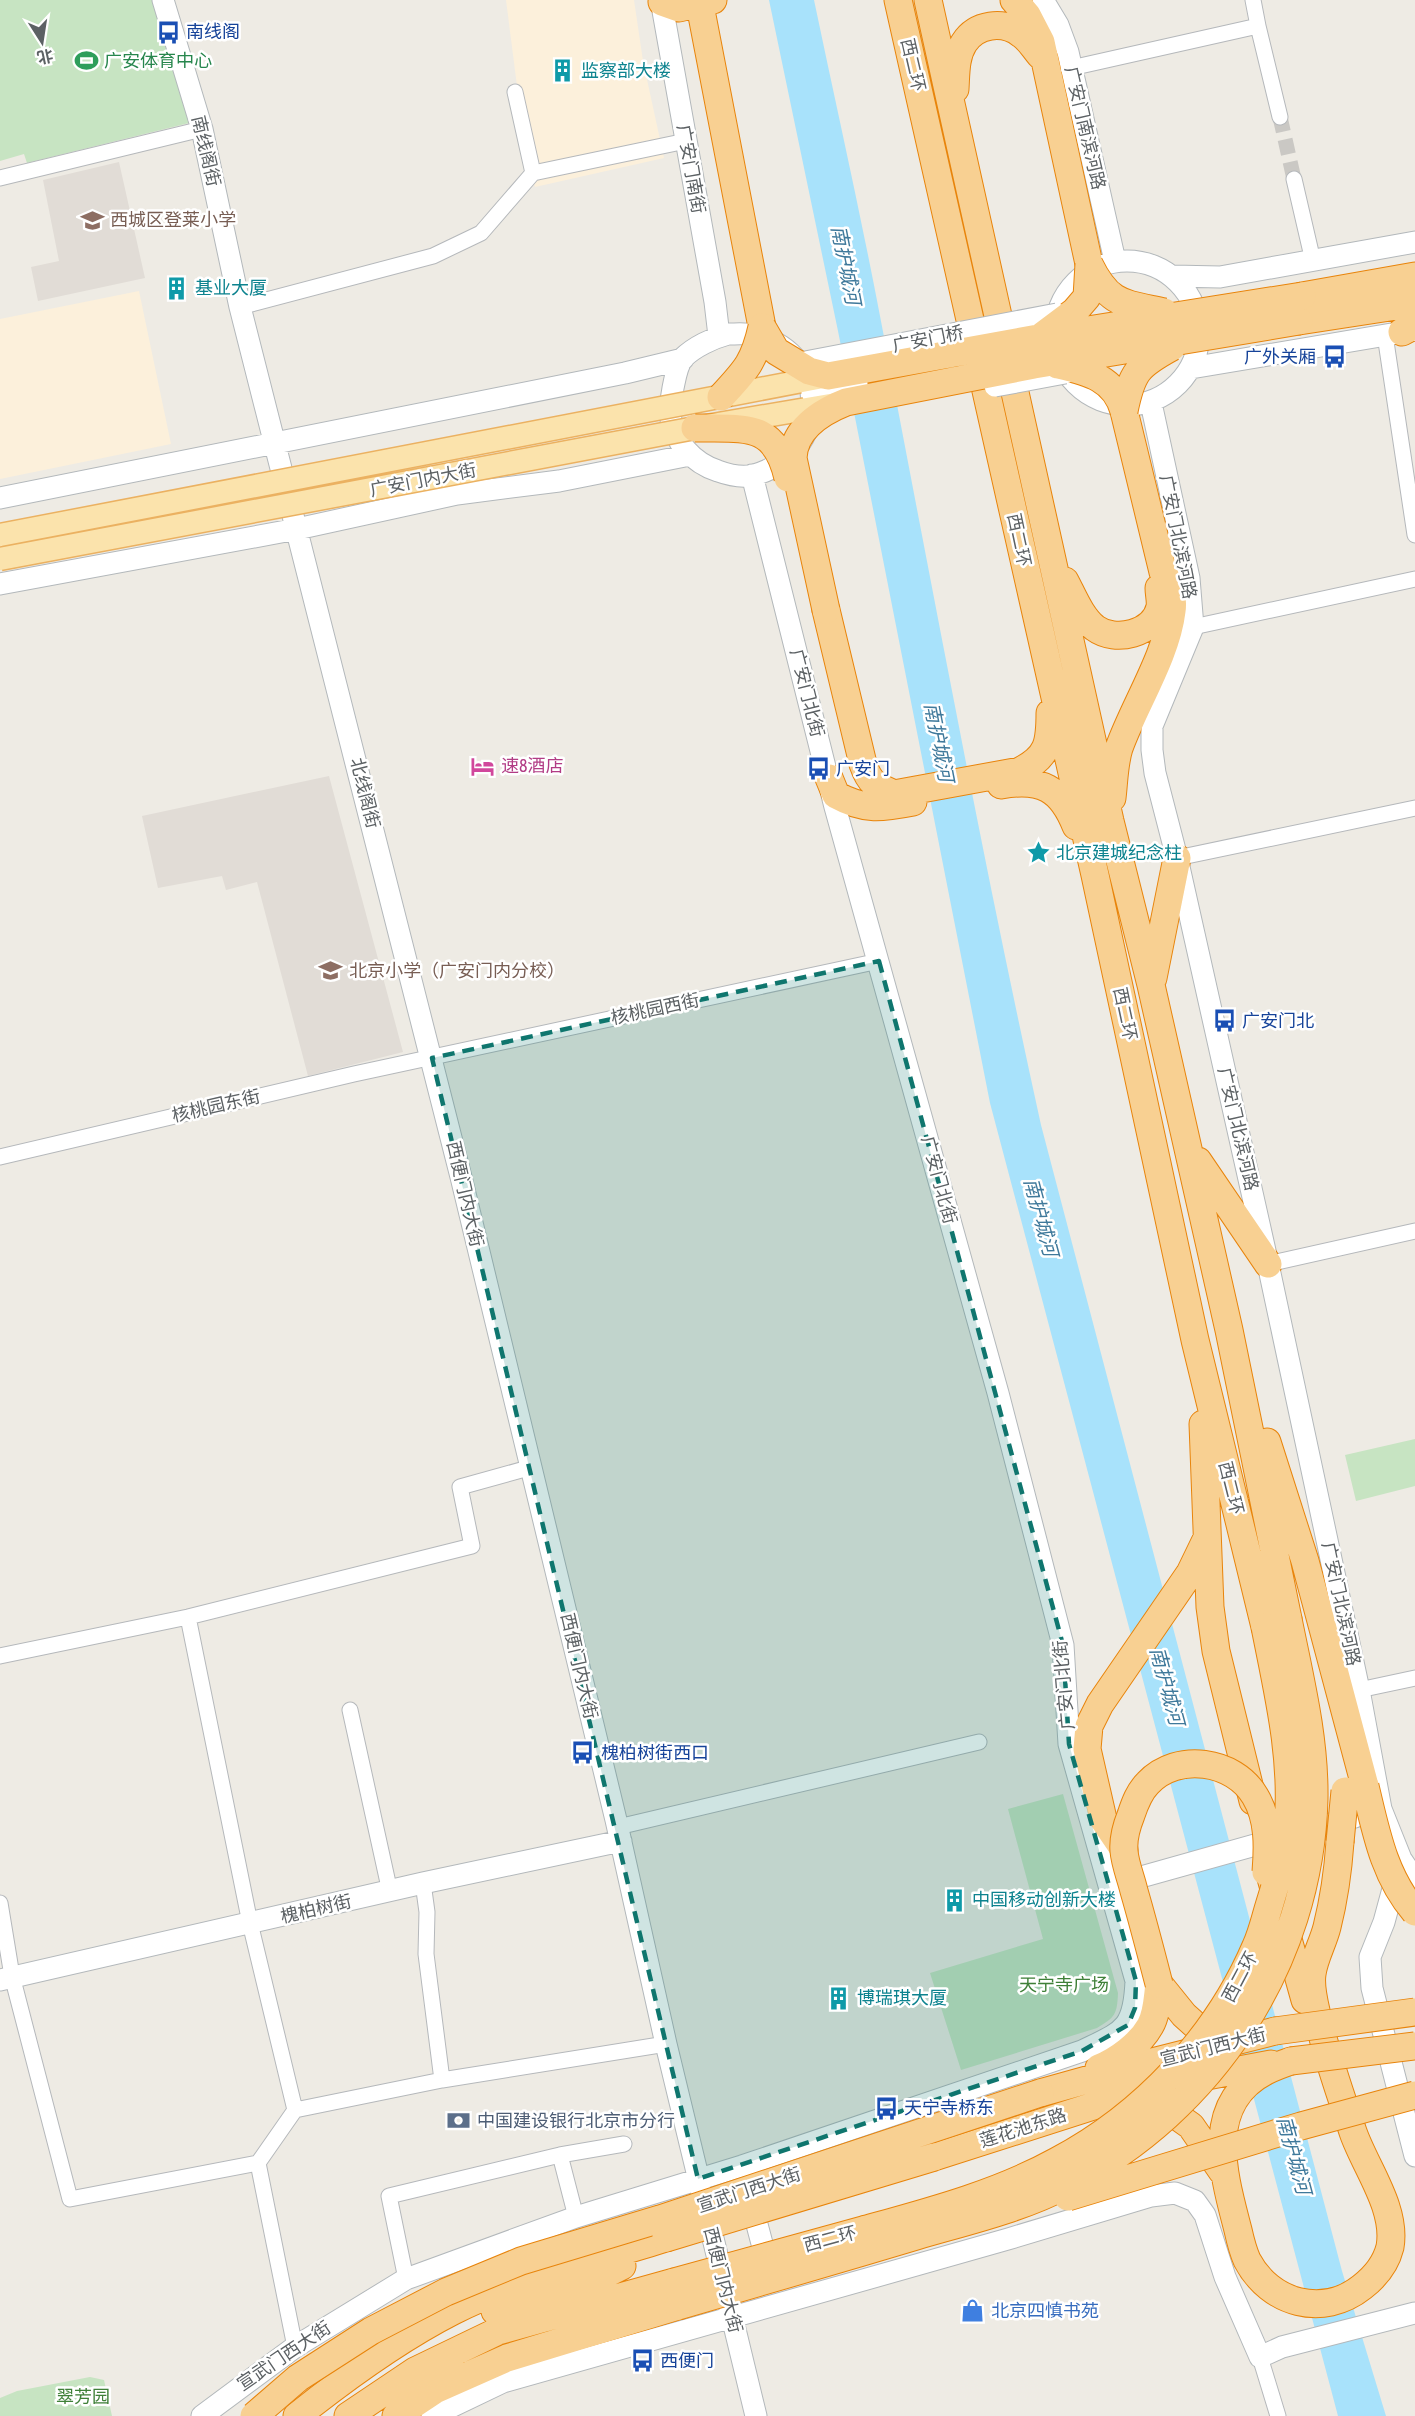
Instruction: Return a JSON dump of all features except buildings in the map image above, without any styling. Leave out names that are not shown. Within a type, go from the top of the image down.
[{"type":"highway","points":[[887,0],[901,13]]},
{"type":"highway","name":"西二环","points":[[348,2416],[415,2371],[498,2331],[930,2211],[1008,2183],[1058,2161],[1114,2125],[1156,2091],[1189,2054],[1223,2009],[1257,1945],[1282,1867],[1288,1826],[1288,1772],[1276,1623],[1229,1330],[1151,985],[1110,820],[928,0]]},
{"type":"highway","points":[[1014,0],[1034,26],[1041,42],[1102,263],[1100,285],[1107,293],[1125,303],[1176,315]]},
{"type":"highway","points":[[664,1],[679,8],[708,1],[704,31],[762,327],[776,351],[809,371],[820,385]]},
{"type":"highway","name":"西二环","points":[[396,2416],[435,2390],[507,2358],[1005,2210],[1066,2186],[1099,2167],[1166,2118],[1238,2035],[1256,2009],[1274,1975],[1298,1905],[1307,1867],[1314,1799],[1313,1754],[1308,1714],[1276,1623],[1195,1340],[1095,875],[901,13]]},
{"type":"highway","points":[[953,108],[957,62],[963,44],[974,32],[989,25],[1007,27],[1020,32],[1044,59]]},
{"type":"highway","points":[[1102,263],[1087,297],[1075,311],[1052,355],[1095,376],[1120,396],[1162,572],[1168,580],[1171,592],[1172,610],[1158,656],[1118,752],[1110,820]]},
{"type":"highway","points":[[1300,308],[1415,276]]},
{"type":"highway","points":[[1300,308],[1415,303]]},
{"type":"highway","name":"广安门桥","points":[[823,611],[793,458],[793,448],[803,429],[828,409],[846,402],[1052,355],[1176,315],[1300,308]]},
{"type":"highway","name":"广安门桥","points":[[820,385],[1184,340],[1300,308]]},
{"type":"highway","points":[[721,397],[749,367],[757,349],[762,327]]},
{"type":"highway","points":[[1124,411],[1134,374],[1150,359],[1184,340]]},
{"type":"highway","points":[[695,428],[739,429],[760,433],[779,449],[784,458],[863,764],[868,779],[893,802]]},
{"type":"highway","points":[[1051,553],[1080,608],[1094,627],[1122,636],[1136,633],[1148,625],[1160,608],[1159,585],[1162,572]]},
{"type":"highway","points":[[829,778],[836,795],[863,807],[994,781],[1036,763],[1047,749],[1050,691],[1042,644]]},
{"type":"highway","points":[[994,781],[1032,782],[1053,791],[1062,798],[1073,819],[1095,875]]},
{"type":"highway","points":[[1151,985],[1177,858]]},
{"type":"highway","points":[[1189,1148],[1268,1264]]},
{"type":"highway","points":[[934,2157],[1078,2119],[1123,2110],[1167,2109],[1212,2141],[1247,2259],[1257,2274],[1270,2286],[1299,2303],[1323,2305],[1337,2302],[1369,2282],[1383,2264],[1390,2247],[1391,2227],[1386,2204],[1354,2135],[1324,2042],[1312,1993],[1312,1975],[1327,1928],[1338,1874],[1340,1842],[1355,1789],[1352,1698],[1229,1330]]},
{"type":"highway","points":[[1195,1340],[1204,1442],[1210,1606],[1216,1651],[1258,1839],[1301,1992],[1324,2042]]},
{"type":"highway","points":[[1040,2093],[1113,2062],[1136,2043],[1150,2026],[1156,2009],[1159,1984],[1124,1850],[1103,1819],[1087,1749],[1089,1726],[1100,1704],[1190,1573],[1208,1536]]},
{"type":"highway","points":[[1124,1850],[1127,1825],[1139,1794],[1149,1781],[1164,1772],[1199,1763],[1215,1765],[1232,1772],[1256,1796],[1263,1814],[1268,1842],[1263,1924]]},
{"type":"highway","points":[[1355,1789],[1400,1896],[1415,1912]]},
{"type":"highway","points":[[1159,1984],[1184,2015],[1203,2032],[1275,2031],[1415,2012]]},
{"type":"highway","name":"宣武门西大街","points":[[254,2416],[298,2378],[371,2331],[446,2292],[521,2261],[672,2215],[1040,2093],[1275,2031]]},
{"type":"highway","name":"莲花池东路","points":[[297,2416],[327,2392],[384,2353],[457,2323],[580,2287],[618,2268],[666,2238],[934,2157],[1159,2085],[1291,2061],[1415,2046]]},
{"type":"highway","points":[[1212,2141],[1225,2121],[1232,2102],[1241,2090],[1264,2072],[1291,2061]]},
{"type":"highway","points":[[1005,2210],[1075,2195],[1301,2126],[1415,2095]]},
{"type":"main road","name":"广安门桥","points":[[444,451],[721,397],[820,385]]},
{"type":"main road","name":"广安门内大街","points":[[0,559],[695,428],[846,402]]},
{"type":"main road","name":"广安门内大街","points":[[0,535],[444,451]]},
{"type":"street","name":"南线阁街","points":[[163,0],[202,129],[240,307],[276,443]]},
{"type":"street","name":"广安门南滨河路","points":[[1043,0],[1058,25],[1071,68],[1102,263]]},
{"type":"street","points":[[1253,0],[1280,117]]},
{"type":"street","name":"广安门南街","points":[[664,1],[719,336]]},
{"type":"street","points":[[1071,68],[1258,26]]},
{"type":"street","points":[[515,92],[533,173]]},
{"type":"street","points":[[0,178],[202,129]]},
{"type":"street","points":[[240,307],[433,256],[482,232],[533,173],[686,141]]},
{"type":"street","points":[[1294,179],[1312,261]]},
{"type":"street","points":[[1173,276],[1220,277],[1415,242]]},
{"type":"street","points":[[1144,262],[1173,276],[1189,294],[1199,323],[1199,345],[1191,368],[1174,388],[1150,403],[1117,407],[1098,400],[1052,355],[1057,314],[1077,281],[1102,263],[1144,262]]},
{"type":"street","points":[[1220,277],[1235,361]]},
{"type":"street","name":"广安门桥","points":[[800,363],[1057,314]]},
{"type":"street","points":[[1191,368],[1404,330],[1415,535]]},
{"type":"street","points":[[0,498],[625,373],[683,359],[719,336],[753,334],[779,344],[820,385],[804,440],[783,462],[752,476],[729,476],[706,467],[690,455],[678,439],[670,414],[675,377],[683,359]]},
{"type":"street","name":"广安门桥","points":[[811,420],[1052,355]]},
{"type":"street","name":"广安门北滨河路","points":[[1150,403],[1189,578],[1193,627],[1152,726],[1155,773],[1177,858],[1268,1264],[1352,1698],[1381,1809],[1401,1859],[1415,1880]]},
{"type":"street","name":"北线阁街","points":[[276,443],[432,1058]]},
{"type":"street","name":"广安门内大街","points":[[0,584],[297,529],[457,495],[559,481],[690,455]]},
{"type":"street","name":"广安门北街","points":[[752,476],[829,778],[998,1393],[1063,1645],[1069,1744],[1136,1982],[1135,2008],[1128,2025],[1082,2051]]},
{"type":"street","points":[[1193,627],[1415,579]]},
{"type":"street","points":[[1177,858],[1415,808]]},
{"type":"street","name":"核桃园西街","points":[[432,1058],[879,961]]},
{"type":"street","name":"核桃园东街","points":[[0,1156],[432,1058]]},
{"type":"street","name":"西便门内大街","points":[[432,1058],[532,1467],[666,2044],[756,2416]]},
{"type":"street","points":[[1268,1264],[1415,1231]]},
{"type":"street","points":[[0,1656],[188,1617],[472,1546],[460,1487],[532,1467]]},
{"type":"street","points":[[188,1617],[250,1923],[295,2110]]},
{"type":"street","points":[[1352,1698],[1415,1678]]},
{"type":"street","points":[[350,1710],[390,1892]]},
{"type":"street","points":[[619,1834],[979,1742]]},
{"type":"street","points":[[1108,1886],[1258,1839],[1381,1809]]},
{"type":"street","name":"槐柏树街","points":[[4,1977],[390,1892],[619,1834]]},
{"type":"street","points":[[1401,1859],[1384,1922],[1370,1957],[1372,1988],[1414,2150]]},
{"type":"street","points":[[423,1883],[427,1912],[426,1954],[442,2080]]},
{"type":"street","points":[[0,1903],[4,1977],[70,2199],[258,2163],[295,2110],[442,2080],[666,2044]]},
{"type":"street","points":[[1384,1922],[1393,1911],[1415,1907]]},
{"type":"street","name":"宣武门西大街","points":[[202,2416],[295,2347],[406,2279],[576,2217],[742,2166],[1082,2051]]},
{"type":"street","points":[[406,2279],[389,2196],[560,2155],[624,2144]]},
{"type":"street","points":[[560,2155],[576,2217]]},
{"type":"street","points":[[258,2163],[295,2347]]},
{"type":"street","points":[[742,2166],[778,2304]]},
{"type":"street","points":[[432,2416],[503,2382],[1151,2196],[1174,2193],[1195,2201],[1205,2214],[1225,2277],[1260,2357],[1278,2416]]},
{"type":"street","points":[[1260,2357],[1282,2347],[1415,2313]]},
{"type":"highlighted area","points":[[879,961],[1063,1645],[1069,1744],[1136,1981],[1135,2008],[1128,2025],[1082,2051],[698,2179],[432,1058]]},
{"type":"shaded area","points":[[506,0],[634,0],[643,61],[664,158],[535,187],[509,91],[517,86]]},
{"type":"shaded area","name":"西城区登莱小学","points":[[119,162],[145,278],[38,301],[31,267],[59,261],[43,180]]},
{"type":"shaded area","points":[[139,291],[171,444],[0,479],[0,319]]},
{"type":"shaded area","name":"北京小学（广安门内分校）","points":[[329,776],[403,1052],[308,1076],[257,882],[226,890],[222,876],[158,888],[142,816]]},
{"type":"green space","name":"广安体育中心","points":[[0,0],[155,0],[189,123],[27,163],[24,154],[0,161]]},
{"type":"green space","points":[[1415,1439],[1415,1486],[1356,1501],[1345,1455]]},
{"type":"green space","name":"天宁寺广场","points":[[1063,1794],[1118,1993],[1116,2011],[1108,2021],[1097,2028],[961,2070],[930,1973],[1043,1939],[1008,1809]]},
{"type":"green space","name":"翠芳园","points":[[90,2377],[104,2380],[112,2416],[0,2416],[0,2398],[17,2391]]},
{"type":"water","name":"南护城河","points":[[769,0],[814,0],[872,277],[978,822],[1041,1125],[1342,2271],[1386,2416],[1338,2416],[990,1103],[838,331]]},
{"type":"tunnel","points":[[1280,117],[1294,179]]},
{"type":"place","name":"南线阁","points":[[168,32]]},
{"type":"place","name":"广安体育中心","points":[[86,61]]},
{"type":"place","name":"监察部大楼","points":[[563,71]]},
{"type":"place","name":"西城区登莱小学","points":[[92,220]]},
{"type":"place","name":"基业大厦","points":[[177,288]]},
{"type":"place","name":"广外关厢","points":[[1334,357]]},
{"type":"place","name":"速8酒店","points":[[483,766]]},
{"type":"place","name":"广安门","points":[[818,769]]},
{"type":"place","name":"北京建城纪念柱","points":[[1038,853]]},
{"type":"place","name":"北京小学（广安门内分校）","points":[[331,971]]},
{"type":"place","name":"广安门北","points":[[1224,1021]]},
{"type":"place","name":"槐柏树街西口","points":[[583,1753]]},
{"type":"place","name":"中国移动创新大楼","points":[[954,1900]]},
{"type":"place","name":"博瑞琪大厦","points":[[839,1998]]},
{"type":"place","name":"天宁寺桥东","points":[[886,2108]]},
{"type":"place","name":"中国建设银行北京市分行","points":[[459,2121]]},
{"type":"place","name":"北京四慎书苑","points":[[973,2311]]},
{"type":"place","name":"西便门","points":[[642,2361]]}]
